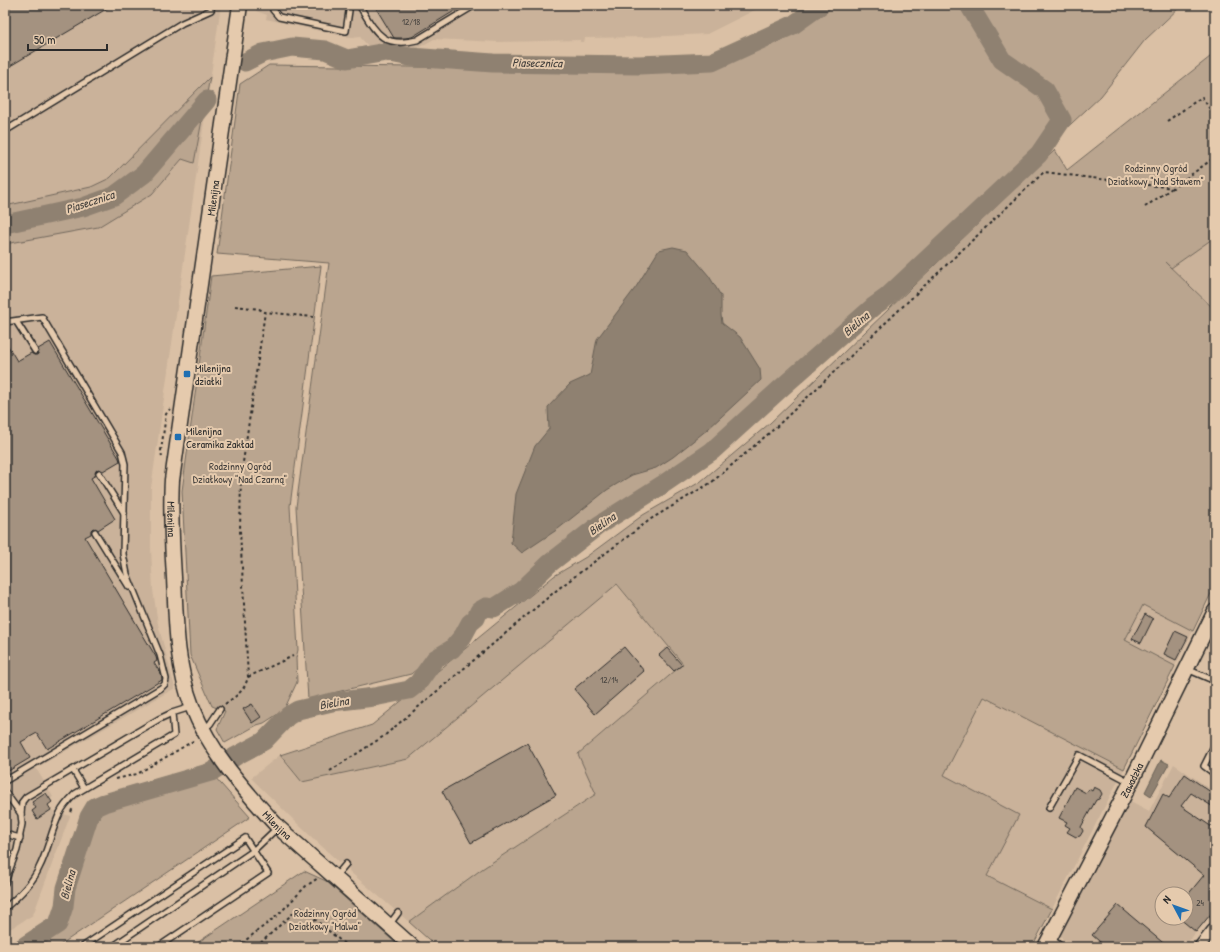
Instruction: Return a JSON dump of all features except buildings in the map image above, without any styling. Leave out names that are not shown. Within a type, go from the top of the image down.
[{"type":"street","name":"Milenijna","points":[[240,5],[184,396],[171,499],[173,574],[180,665],[201,733],[235,778],[278,827],[412,947]]},
{"type":"street","name":"Zawadzka","points":[[1048,943],[1215,611]]},
{"type":"street","points":[[1199,947],[1215,927]]},
{"type":"lane","points":[[5,130],[182,23],[211,10],[212,5]]},
{"type":"lane","points":[[273,5],[273,10],[279,17],[346,32],[349,11]]},
{"type":"lane","points":[[359,5],[373,29],[380,36],[389,41],[408,42],[417,40],[475,5]]},
{"type":"lane","points":[[5,322],[42,317],[122,452],[125,464],[123,554],[127,574],[160,655],[166,679],[162,688],[5,781]]},
{"type":"lane","points":[[16,321],[35,351]]},
{"type":"lane","points":[[99,473],[124,514]]},
{"type":"lane","points":[[94,532],[136,598]]},
{"type":"lane","points":[[1186,669],[1215,680]]},
{"type":"lane","points":[[5,883],[20,838],[22,824],[20,814],[22,802],[26,797],[159,720],[172,713],[192,707]]},
{"type":"lane","points":[[201,733],[210,724],[220,709]]},
{"type":"lane","points":[[5,908],[24,890],[40,868],[60,812],[67,802],[84,788],[174,735],[172,713]]},
{"type":"lane","points":[[1215,744],[1204,766],[1215,774]]},
{"type":"lane","points":[[1049,808],[1079,754],[1130,782]]},
{"type":"lane","points":[[73,770],[84,788]]},
{"type":"lane","points":[[5,792],[20,814]]},
{"type":"lane","points":[[112,947],[253,851],[278,827]]},
{"type":"lane","points":[[5,834],[20,838]]},
{"type":"lane","points":[[82,947],[245,838],[268,873],[158,947]]},
{"type":"lane","points":[[331,874],[346,864]]},
{"type":"lane","points":[[5,876],[9,872]]},
{"type":"lane","points":[[388,925],[398,913]]},
{"type":"lane","points":[[1048,943],[1062,947]]},
{"type":"path","points":[[1168,121],[1202,97],[1215,117]]},
{"type":"path","points":[[1145,207],[1215,157]]},
{"type":"path","points":[[330,771],[384,736],[558,589],[651,519],[712,482],[774,428],[1044,172],[1173,188]]},
{"type":"path","points":[[235,306],[259,309],[265,312],[313,316]]},
{"type":"path","points":[[220,709],[241,692],[246,686],[248,677],[240,531],[241,476],[265,312]]},
{"type":"path","points":[[248,677],[293,656]]},
{"type":"path","points":[[111,781],[137,774],[201,733]]},
{"type":"path","points":[[71,812],[76,804]]},
{"type":"path","points":[[237,947],[278,915],[306,886],[331,874]]},
{"type":"path","points":[[256,947],[300,907],[348,947]]},
{"type":"path","points":[[244,942],[250,947]]},
{"type":"shaded area","points":[[5,5],[221,5],[151,488],[153,590],[158,624],[175,688],[36,768],[53,797],[50,799],[52,802],[48,805],[51,810],[70,816],[33,915],[5,932]]},
{"type":"shaded area","points":[[257,5],[765,5],[707,34],[585,38],[584,42],[580,42],[580,40],[499,42],[434,39],[418,48],[369,47],[360,37],[351,38],[266,19],[267,15],[256,11]]},
{"type":"shaded area","points":[[1215,237],[1215,309],[1171,268]]},
{"type":"shaded area","points":[[673,247],[687,250],[709,276],[721,296],[722,323],[740,337],[760,369],[761,380],[708,429],[673,457],[656,468],[632,475],[607,490],[558,529],[522,553],[511,543],[516,494],[535,446],[549,429],[548,407],[570,384],[590,375],[597,339],[636,287],[659,250]]},
{"type":"shaded area","points":[[616,584],[683,664],[579,753],[596,794],[482,869],[409,922],[349,871],[346,864],[342,861],[340,863],[251,778],[280,755],[302,782],[408,759]]},
{"type":"shaded area","points":[[1142,605],[1193,631],[1175,666],[1125,640]]},
{"type":"shaded area","points":[[984,697],[1124,769],[1052,909],[986,876],[944,775]]},
{"type":"shaded area","points":[[1161,760],[1169,764],[1151,796],[1145,792]]},
{"type":"shaded area","points":[[1174,764],[1215,792],[1215,909],[1184,947],[1073,947],[1063,940],[1061,936],[1060,930],[1127,799],[1149,811]]},
{"type":"green space","points":[[824,5],[1182,5],[1145,40],[1101,96],[886,296],[710,448],[596,522],[411,674],[308,699],[296,507],[329,263],[217,254],[240,84],[269,65],[624,70],[712,64],[793,26]]},
{"type":"green space","name":"Rodzinny Ogród Działkowy \"Nad Stawem\"","points":[[1215,53],[1215,237],[1171,268],[1215,310],[1215,585],[1193,631],[1143,605],[1125,640],[1175,666],[1124,769],[984,697],[944,775],[1019,815],[987,876],[1052,909],[1032,947],[437,947],[409,922],[482,869],[596,794],[578,754],[683,664],[617,584],[408,759],[302,782],[280,755],[372,725],[554,576],[586,557],[643,515],[700,482],[770,423],[1055,150],[1067,170]]},
{"type":"green space","points":[[210,77],[194,163],[182,159],[152,194],[98,227],[5,244],[5,206],[91,187],[110,178]]},
{"type":"green space","name":"Rodzinny Ogród Działkowy \"Nad Czarną\"","points":[[321,266],[290,506],[298,650],[296,658],[297,682],[284,710],[264,723],[257,725],[225,743],[217,729],[225,711],[212,706],[190,655],[182,491],[211,276]]},
{"type":"green space","points":[[214,776],[250,817],[57,947],[31,947],[60,928],[67,917],[70,888],[92,820],[99,810]]},
{"type":"green space","name":"Rodzinny Ogród Działkowy \"Malwa\"","points":[[304,871],[326,881],[400,947],[191,947]]},
{"type":"waterway","name":"Piasecznica","points":[[245,62],[263,53],[292,47],[325,50],[347,59],[386,52],[410,57],[493,63],[639,65],[712,62],[793,25],[821,5]]},
{"type":"waterway","name":"Bielina","points":[[23,947],[58,924],[64,906],[66,888],[89,817],[95,807],[104,803],[211,772],[264,741],[288,716],[298,710],[332,702],[374,697],[409,690],[418,683],[435,659],[452,649],[463,636],[470,623],[476,618],[479,611],[486,607],[494,608],[521,591],[549,564],[599,525],[712,451],[873,307],[887,297],[1039,154],[1062,120],[1045,90],[1002,60],[969,5]]},
{"type":"waterway","name":"Piasecznica","points":[[5,224],[83,207],[114,196],[144,174],[207,100]]},
{"type":"place","name":"Milenijna działki","points":[[187,374]]},
{"type":"place","name":"Milenijna Ceramika Zakład","points":[[178,437]]}]
